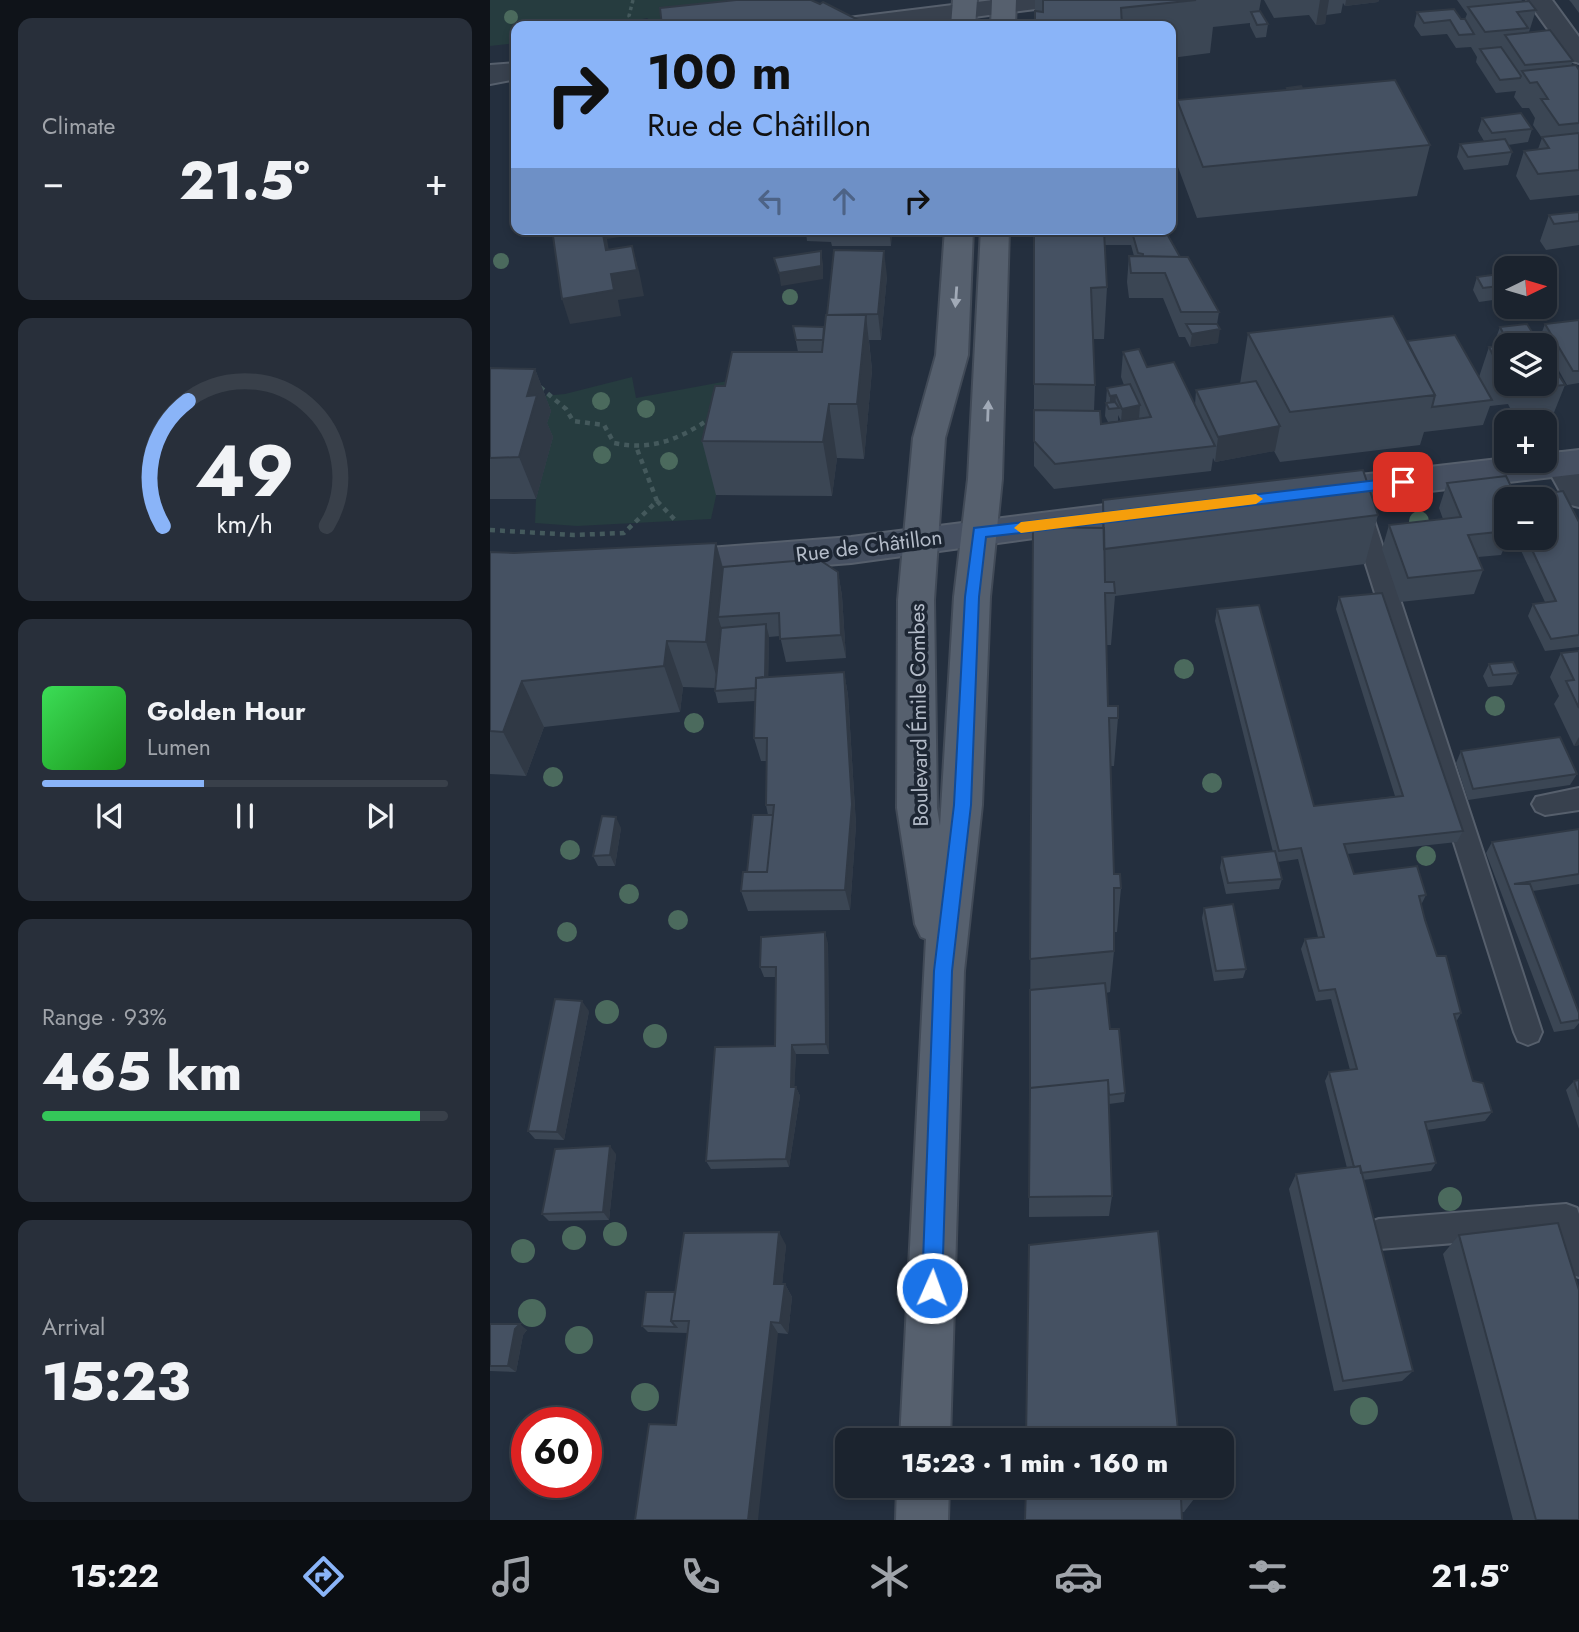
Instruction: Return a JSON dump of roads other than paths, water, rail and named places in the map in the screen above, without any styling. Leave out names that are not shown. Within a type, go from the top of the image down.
[{"type":"main road","name":"Boulevard Émile Combes","points":[[943,971],[917,808],[916,600],[929,438],[952,355],[958,235]]},
{"type":"main road","name":"Boulevard Émile Combes","points":[[925,1428],[943,971],[962,805],[972,597],[985,479],[995,235]]},
{"type":"main road","points":[[922,1520],[923,1498]]},
{"type":"street","points":[[893,21],[1004,10],[1051,0]]},
{"type":"street","points":[[1539,0],[1579,55]]},
{"type":"street","points":[[490,76],[494,72],[511,71]]},
{"type":"street","points":[[1283,495],[1570,463],[1579,495]]},
{"type":"street","name":"Rue de Châtillon","points":[[642,566],[791,556],[1187,507]]},
{"type":"lane","points":[[1352,487],[1528,1032]]},
{"type":"lane","points":[[1545,804],[1579,799]]},
{"type":"lane","points":[[1379,1234],[1566,1219],[1579,1262]]}]
